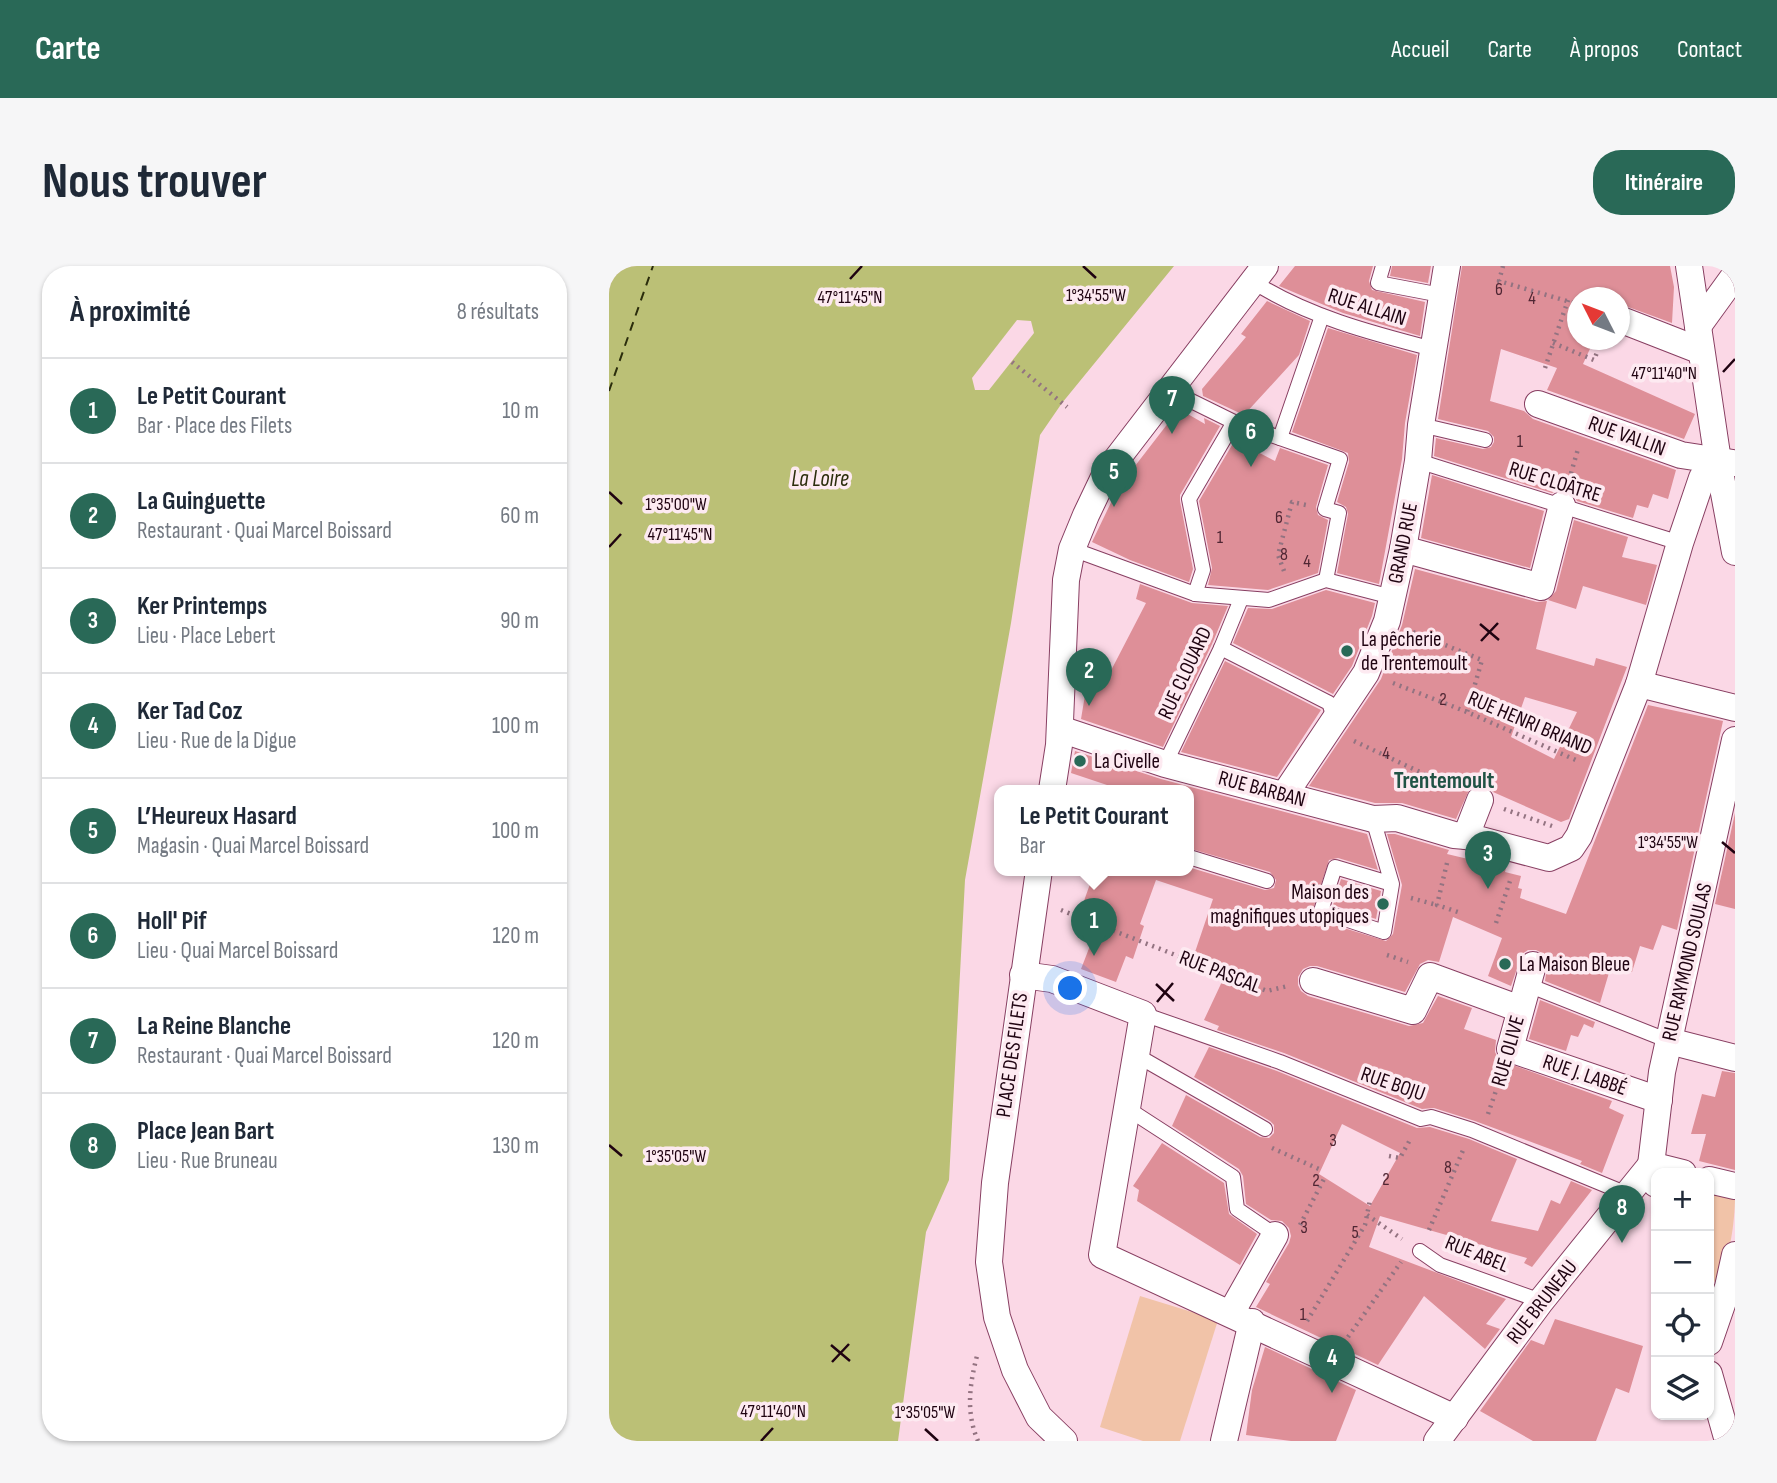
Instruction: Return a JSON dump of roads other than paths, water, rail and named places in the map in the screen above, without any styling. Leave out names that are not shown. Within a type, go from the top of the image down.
[{"type":"street","name":"GRAND RUE","points":[[1285,794],[1366,673],[1389,609],[1403,549],[1418,461],[1421,425],[1447,266]]},
{"type":"street","points":[[1689,266],[1699,339],[1724,465],[1735,552]]},
{"type":"street","points":[[1053,785],[1060,729],[1066,580],[1072,549],[1106,473],[1258,274]]},
{"type":"street","points":[[1699,339],[1735,275]]},
{"type":"street","points":[[1630,322],[1699,339]]},
{"type":"street","name":"RUE VALLIN","points":[[1538,404],[1681,456],[1724,465]]},
{"type":"street","points":[[1724,465],[1702,478],[1639,684],[1735,708]]},
{"type":"street","points":[[1403,549],[1541,587],[1562,505]]},
{"type":"street","name":"RUE BARBAN","points":[[1060,729],[1165,764],[1373,819],[1397,818],[1549,858],[1571,848],[1579,836],[1639,684]]},
{"type":"street","name":"RUE RAYMOND SOULAS","points":[[1654,1168],[1659,1100],[1669,1041],[1735,740]]},
{"type":"street","points":[[1460,835],[1480,800]]},
{"type":"street","points":[[1023,975],[1038,876]]},
{"type":"street","name":"PLACE DES FILETS","points":[[1064,1441],[1039,1417],[1015,1370],[997,1317],[989,1262],[995,1183],[1023,975],[1052,979],[1143,1014]]},
{"type":"street","points":[[1313,981],[1413,1011],[1430,976],[1527,986]]},
{"type":"street","name":"RUE OLIVE","points":[[1510,1049],[1527,986]]},
{"type":"street","points":[[1143,1014],[1102,1255],[1455,1418]]},
{"type":"street","points":[[1669,1041],[1735,1058]]},
{"type":"street","name":"RUE J. LABBÉ","points":[[1510,1049],[1659,1100]]},
{"type":"street","name":"RUE BRUNEAU","points":[[1437,1441],[1541,1301],[1627,1194],[1651,1177]]},
{"type":"street","points":[[1714,1181],[1735,1186]]},
{"type":"street","points":[[1224,1441],[1241,1318],[1275,1235]]},
{"type":"street","points":[[1714,1328],[1728,1287],[1735,1255]]},
{"type":"street","points":[[1714,1392],[1728,1441]]},
{"type":"lane","points":[[1383,266],[1378,283],[1441,295]]},
{"type":"lane","name":"RUE ALLAIN","points":[[1258,274],[1272,295],[1322,316],[1433,348]]},
{"type":"lane","points":[[1280,438],[1322,316]]},
{"type":"lane","points":[[1169,390],[1234,422],[1340,459],[1325,509],[1339,513],[1326,580]]},
{"type":"lane","points":[[1195,594],[1203,570],[1189,499],[1234,422]]},
{"type":"lane","points":[[1421,425],[1485,440]]},
{"type":"lane","name":"RUE CLOÂTRE","points":[[1418,461],[1680,543]]},
{"type":"lane","points":[[1072,549],[1195,594],[1269,600],[1326,580],[1389,609]]},
{"type":"lane","name":"RUE CLOUARD","points":[[1165,764],[1221,648],[1241,599]]},
{"type":"lane","points":[[1221,648],[1329,703],[1334,718]]},
{"type":"lane","points":[[1373,819],[1392,884],[1384,932],[1321,911],[1335,867],[1392,884]]},
{"type":"lane","points":[[1194,859],[1268,881]]},
{"type":"lane","points":[[1527,986],[1669,1041]]},
{"type":"lane","name":"RUE BOJU","points":[[1143,1014],[1280,1062],[1421,1119],[1431,1117],[1472,1130],[1627,1194]]},
{"type":"lane","points":[[1136,1055],[1265,1129]]},
{"type":"lane","points":[[1128,1109],[1233,1177],[1237,1209],[1275,1235]]},
{"type":"lane","name":"RUE ABEL","points":[[1420,1251],[1440,1265],[1541,1301]]},
{"type":"water","name":"La Loire","points":[[609,266],[1174,266],[1062,403],[1040,435],[1011,623],[965,880],[949,1180],[926,1232],[898,1441],[609,1441]]},
{"type":"place","name":"La Reine Blanche","points":[[1172,434]]},
{"type":"place","name":"Holl' Pif","points":[[1251,467]]},
{"type":"place","name":"L’Heureux Hasard","points":[[1114,507]]},
{"type":"place","name":"La pêcherie de Trentemoult","points":[[1347,651]]},
{"type":"place","name":"La Guinguette","points":[[1089,706]]},
{"type":"place","name":"La Civelle","points":[[1080,761]]},
{"type":"place","name":"Ker Printemps","points":[[1488,889]]},
{"type":"place","name":"Maison des magnifiques utopiques","points":[[1383,904]]},
{"type":"place","name":"Le Petit Courant","points":[[1094,956]]},
{"type":"place","name":"La Maison Bleue","points":[[1505,964]]},
{"type":"place","name":"Place Jean Bart","points":[[1622,1243]]},
{"type":"place","name":"Ker Tad Coz","points":[[1332,1393]]},
{"type":"district","name":"Trentemoult","points":[[1444,781]]}]
